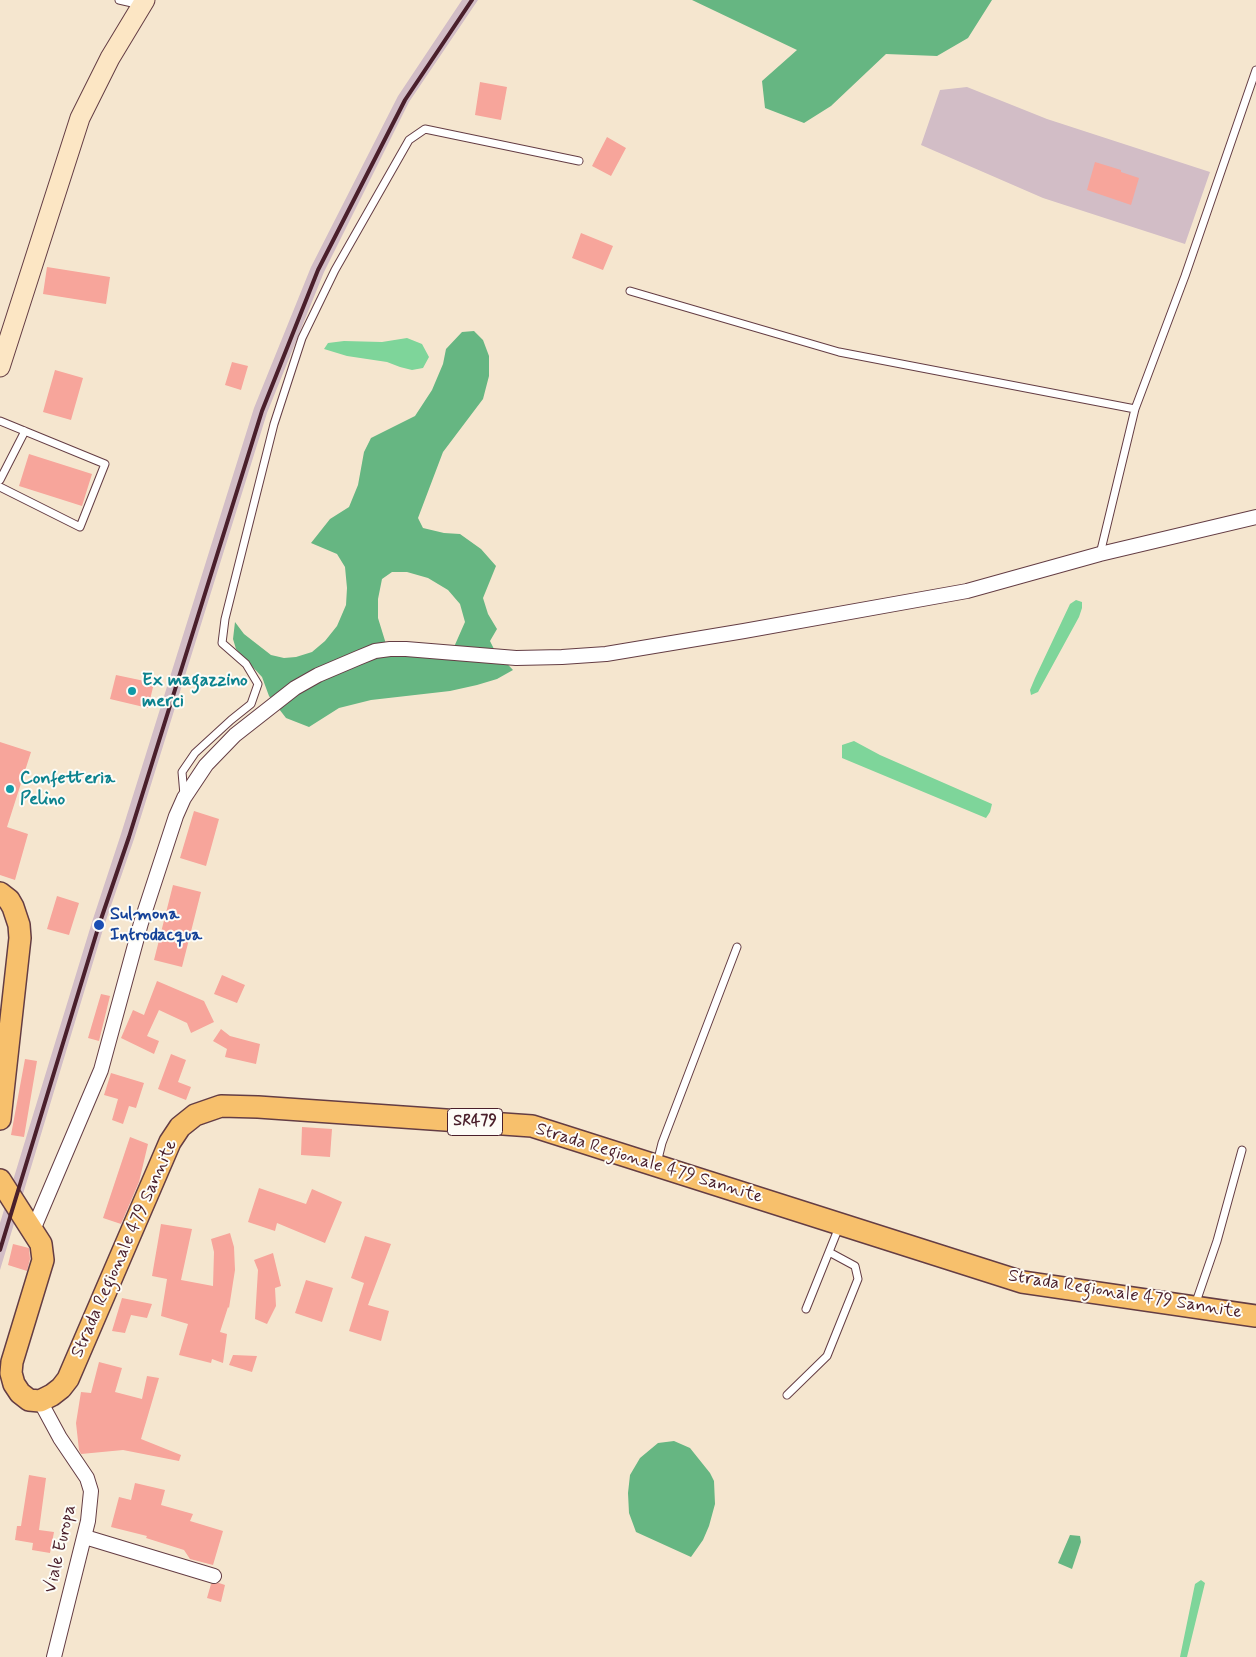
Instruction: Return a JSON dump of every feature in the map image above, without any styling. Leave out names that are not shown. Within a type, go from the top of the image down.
[{"type":"main road","points":[[0,367],[80,118],[110,58],[143,2]]},
{"type":"main road","points":[[0,893],[14,907],[20,938],[0,1119]]},
{"type":"main road","name":"Strada Regionale 479 Sannite","points":[[40,1401],[61,1388],[68,1379],[170,1142],[180,1127],[195,1115],[221,1106],[532,1126],[1022,1282],[1256,1316]]},
{"type":"main road","points":[[0,1180],[41,1244],[43,1260],[12,1362],[11,1374],[14,1384],[20,1393],[29,1400],[40,1401]]},
{"type":"street","points":[[33,1230],[101,1070],[141,923],[176,816],[184,798],[206,765],[235,736],[295,688],[318,675],[375,651],[406,649],[539,658],[606,654],[744,631],[967,591],[1100,554],[1256,517]]},
{"type":"street","name":"Viale Europa","points":[[40,1401],[60,1438],[80,1466],[89,1485],[91,1499],[85,1537],[54,1657]]},
{"type":"street","points":[[85,1537],[214,1576]]},
{"type":"lane","points":[[119,0],[143,2]]},
{"type":"lane","points":[[1100,554],[1135,409],[1185,276],[1256,70]]},
{"type":"lane","points":[[184,798],[182,772],[195,753],[251,704],[258,684],[246,664],[222,643],[225,619],[274,424],[302,338],[335,270],[409,140],[425,129],[579,161]]},
{"type":"lane","points":[[630,291],[839,352],[1135,409]]},
{"type":"lane","points":[[0,421],[105,464],[80,527],[0,487]]},
{"type":"lane","points":[[0,480],[25,431]]},
{"type":"lane","points":[[656,1166],[662,1144],[737,947]]},
{"type":"lane","points":[[1194,1307],[1217,1240],[1242,1150]]},
{"type":"lane","points":[[806,1309],[841,1224]]},
{"type":"lane","points":[[787,1395],[827,1356],[858,1279],[855,1266],[830,1252]]},
{"type":"shaded area","points":[[462,0],[478,0],[409,102],[324,272],[267,413],[134,839],[104,926],[0,1270],[0,1223],[92,922],[254,408],[311,267],[398,96]]},
{"type":"shaded area","points":[[967,87],[1047,119],[1210,172],[1185,244],[1043,198],[921,145],[940,90]]},
{"type":"green space","points":[[692,0],[992,0],[968,38],[937,56],[886,54],[831,106],[804,123],[765,108],[762,81],[797,50]]},
{"type":"green space","points":[[474,331],[483,340],[489,356],[489,376],[483,399],[443,452],[418,518],[423,528],[444,533],[460,534],[481,549],[496,566],[483,598],[488,614],[497,629],[490,641],[495,651],[513,670],[497,679],[450,691],[371,700],[339,708],[309,727],[286,718],[269,696],[262,677],[236,649],[233,639],[235,622],[244,634],[271,655],[284,658],[296,657],[312,652],[325,641],[337,626],[346,605],[345,567],[337,554],[311,543],[330,519],[349,507],[358,485],[364,452],[371,438],[415,416],[432,390],[443,364],[446,349],[462,332]],"holes":[[[392,572],[407,572],[428,578],[448,590],[460,604],[465,622],[454,647],[386,644],[378,618],[378,599],[382,579]]]},
{"type":"green space","points":[[407,338],[422,344],[429,357],[423,368],[412,370],[387,362],[347,356],[324,349],[328,343],[344,341],[382,342]]},
{"type":"green space","points":[[1076,600],[1082,602],[1079,617],[1038,692],[1031,695],[1030,690],[1035,678],[1070,604]]},
{"type":"green space","points":[[854,741],[880,755],[992,804],[990,812],[986,818],[842,758],[842,745]]},
{"type":"green space","points":[[674,1441],[690,1448],[714,1481],[715,1504],[709,1526],[703,1540],[691,1557],[636,1532],[629,1513],[628,1493],[630,1475],[640,1458],[658,1443]]},
{"type":"green space","points":[[1070,1535],[1080,1536],[1081,1542],[1072,1569],[1058,1563]]},
{"type":"green space","points":[[1201,1580],[1205,1583],[1187,1657],[1180,1657],[1195,1584]]},
{"type":"building","points":[[480,82],[507,87],[501,120],[475,115]]},
{"type":"building","points":[[607,137],[626,148],[611,176],[592,166]]},
{"type":"building","points":[[1095,162],[1139,178],[1131,205],[1087,190]]},
{"type":"building","points":[[581,233],[613,246],[603,270],[572,258]]},
{"type":"building","points":[[47,267],[110,277],[106,304],[43,294]]},
{"type":"building","points":[[232,362],[248,366],[241,390],[225,385]]},
{"type":"building","points":[[55,370],[83,378],[71,420],[43,412]]},
{"type":"building","points":[[29,454],[92,474],[82,506],[19,486]]},
{"type":"building","name":"Ex magazzino merci","points":[[116,675],[154,683],[148,708],[110,699]]},
{"type":"building","name":"Confetteria Pelino","points":[[0,742],[31,752],[7,827],[28,834],[15,880],[0,875]]},
{"type":"building","points":[[194,811],[219,819],[206,866],[180,858]]},
{"type":"building","points":[[173,885],[201,892],[182,967],[154,960]]},
{"type":"building","points":[[57,896],[79,903],[69,935],[47,929]]},
{"type":"building","points":[[222,975],[245,985],[237,1003],[214,994]]},
{"type":"building","points":[[157,981],[204,1001],[214,1022],[191,1033],[187,1023],[159,1010],[147,1036],[159,1041],[154,1054],[121,1038],[133,1010],[144,1015]]},
{"type":"building","points":[[101,994],[110,996],[99,1041],[88,1038]]},
{"type":"building","points":[[221,1029],[230,1036],[260,1044],[256,1064],[225,1057],[227,1049],[213,1041]]},
{"type":"building","points":[[171,1054],[186,1060],[178,1082],[191,1087],[186,1100],[158,1089]]},
{"type":"building","points":[[25,1059],[37,1061],[24,1137],[11,1135]]},
{"type":"building","points":[[111,1073],[144,1083],[136,1108],[129,1106],[123,1124],[112,1120],[118,1099],[104,1095]]},
{"type":"building","points":[[302,1127],[332,1129],[330,1157],[301,1155]]},
{"type":"building","points":[[130,1137],[148,1144],[139,1182],[121,1224],[103,1218]]},
{"type":"building","points":[[259,1188],[306,1204],[312,1189],[342,1202],[325,1243],[277,1223],[275,1231],[248,1222]]},
{"type":"building","points":[[161,1224],[192,1229],[181,1280],[213,1286],[214,1252],[211,1239],[230,1233],[234,1247],[235,1270],[229,1308],[220,1332],[227,1334],[223,1363],[212,1359],[211,1363],[179,1355],[188,1324],[161,1316],[167,1279],[152,1276]]},
{"type":"building","points":[[365,1236],[391,1244],[368,1305],[389,1311],[381,1341],[349,1331],[364,1283],[351,1278]]},
{"type":"building","points":[[13,1244],[29,1248],[30,1259],[27,1271],[8,1265]]},
{"type":"building","points":[[273,1253],[281,1286],[275,1288],[276,1306],[267,1324],[255,1319],[258,1270],[254,1260]]},
{"type":"building","points":[[306,1280],[333,1288],[322,1322],[295,1313]]},
{"type":"building","points":[[122,1298],[152,1304],[147,1318],[131,1315],[125,1333],[112,1331]]},
{"type":"building","points":[[233,1355],[257,1356],[252,1372],[229,1365]]},
{"type":"building","points":[[99,1362],[122,1368],[115,1392],[142,1399],[147,1376],[159,1378],[141,1439],[181,1455],[179,1461],[123,1450],[81,1454],[76,1423],[81,1392],[91,1393]]},
{"type":"building","points":[[29,1475],[46,1478],[39,1530],[54,1532],[50,1553],[32,1550],[33,1543],[15,1540],[17,1526],[21,1526]]},
{"type":"building","points":[[135,1483],[165,1490],[161,1505],[193,1514],[190,1521],[223,1531],[213,1565],[190,1559],[184,1550],[146,1538],[147,1536],[111,1527],[119,1497],[131,1500]]},
{"type":"building","points":[[219,1583],[225,1585],[221,1602],[207,1598],[211,1584]]},
{"type":"railway","points":[[0,1250],[99,925],[129,837],[262,411],[318,270],[405,100],[472,0]]},
{"type":"place","name":"Ex magazzino merci","points":[[132,691]]},
{"type":"place","name":"Confetteria Pelino","points":[[10,789]]},
{"type":"place","name":"Sulmona Introdacqua","points":[[99,925]]}]
